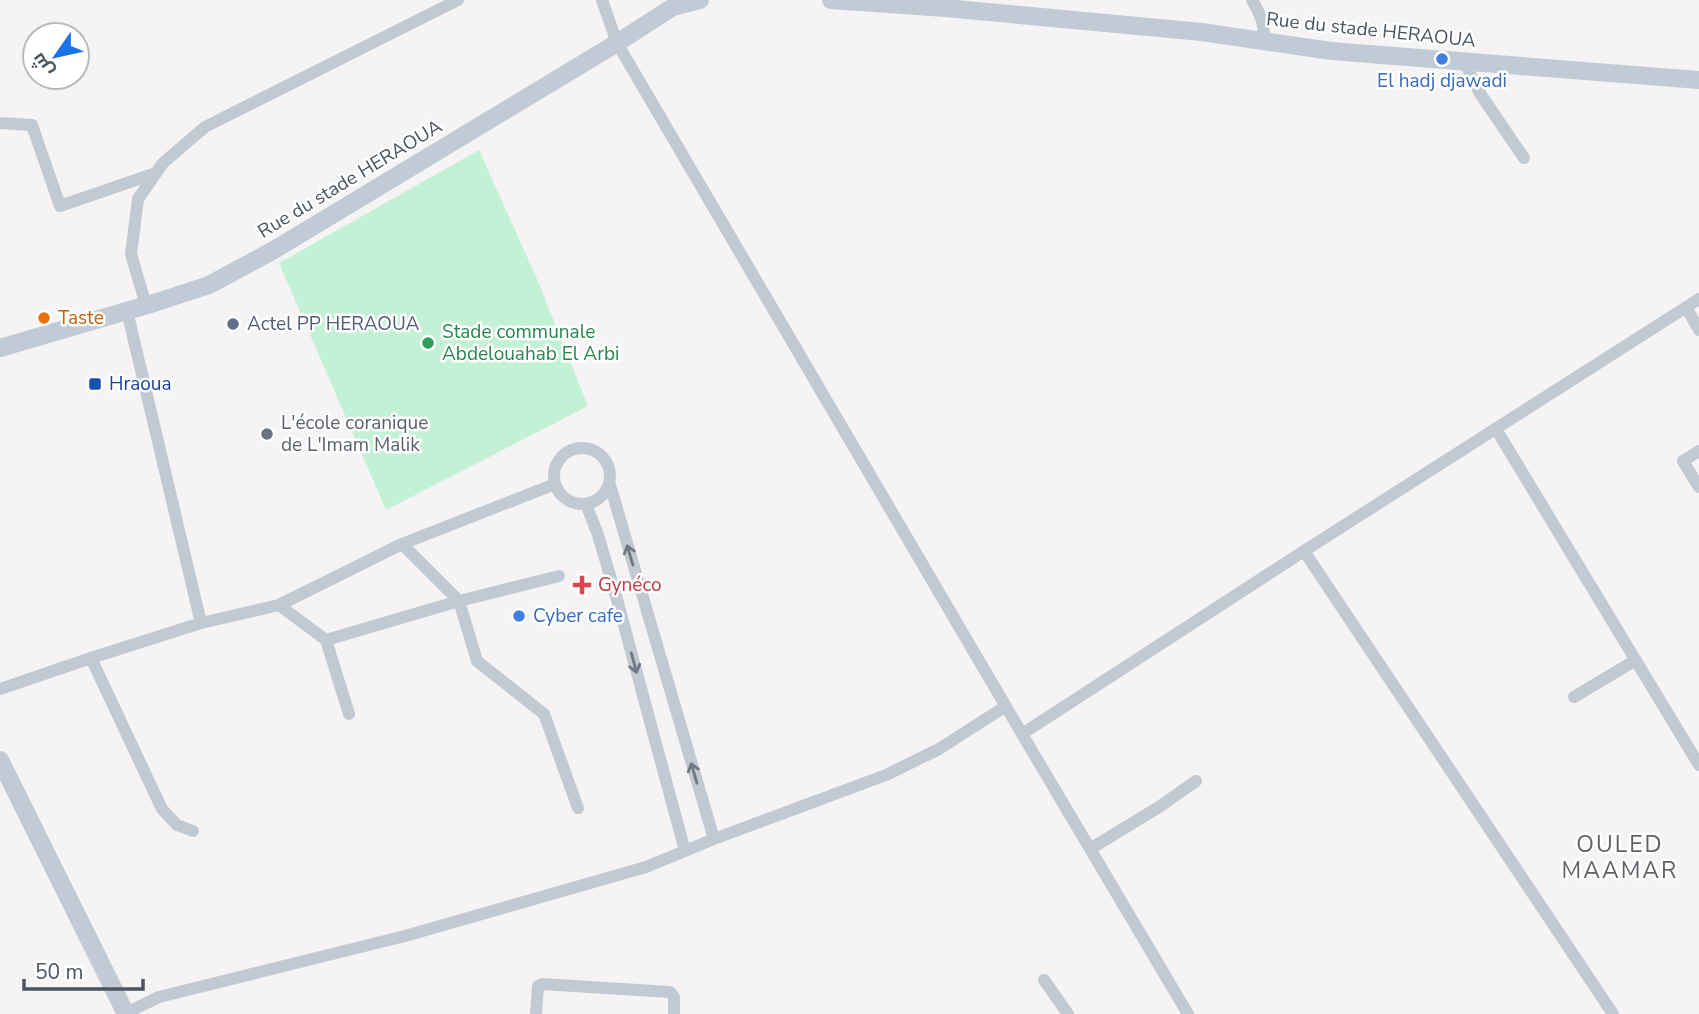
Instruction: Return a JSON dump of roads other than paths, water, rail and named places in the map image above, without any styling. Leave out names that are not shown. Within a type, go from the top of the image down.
[{"type":"street","points":[[146,306],[131,254],[138,199],[163,163],[205,127],[458,0]]},
{"type":"street","points":[[602,0],[617,43],[1188,1014]]},
{"type":"street","name":"Rue du stade HERAOUA","points":[[0,348],[209,285],[274,250],[673,7],[700,0]]},
{"type":"street","name":"Rue du stade HERAOUA","points":[[831,0],[945,8],[1002,7],[1331,51],[1699,80]]},
{"type":"street","points":[[1252,0],[1262,16],[1264,40]]},
{"type":"street","points":[[1464,61],[1479,92],[1524,159]]},
{"type":"street","points":[[0,123],[32,125],[60,206],[156,173]]},
{"type":"street","points":[[1022,734],[1699,299]]},
{"type":"street","points":[[1686,307],[1699,330]]},
{"type":"street","points":[[127,311],[201,623]]},
{"type":"street","points":[[1496,429],[1699,765]]},
{"type":"street","points":[[610,485],[601,498],[594,502],[570,502],[563,498],[555,484],[555,467],[564,454],[579,448],[587,448],[607,461],[610,485],[713,839]]},
{"type":"street","points":[[1699,451],[1683,461],[1699,487]]},
{"type":"street","points":[[0,689],[201,623],[279,605],[402,544],[555,484]]},
{"type":"street","points":[[586,504],[618,603],[685,851]]},
{"type":"street","points":[[402,544],[459,601],[477,661],[544,714],[578,808]]},
{"type":"street","points":[[1304,551],[1612,1014]]},
{"type":"street","points":[[326,640],[459,601],[559,576]]},
{"type":"street","points":[[279,605],[326,640],[349,715]]},
{"type":"street","points":[[91,658],[162,809],[177,824],[194,831]]},
{"type":"street","points":[[1574,697],[1636,660]]},
{"type":"street","points":[[0,761],[125,1014],[159,997],[405,936],[646,867],[713,839],[886,775],[939,749],[1006,706]]},
{"type":"street","points":[[1090,849],[1196,781]]},
{"type":"street","points":[[1044,980],[1068,1014]]},
{"type":"street","points":[[536,1014],[540,984],[670,992],[674,997],[674,1014]]},
{"type":"place","name":"El hadj djawadi","points":[[1442,59]]},
{"type":"place","name":"Taste","points":[[44,318]]},
{"type":"place","name":"Actel PP HERAOUA","points":[[233,324]]},
{"type":"place","name":"Stade communale Abdelouahab El Arbi","points":[[428,343]]},
{"type":"place","name":"Hraoua","points":[[95,384]]},
{"type":"place","name":"L'école coranique de L'Imam Malik","points":[[267,434]]},
{"type":"place","name":"Gynéco","points":[[582,585]]},
{"type":"place","name":"Cyber cafe","points":[[519,616]]},
{"type":"district","name":"OULED MAAMAR","points":[[1620,857]]}]
